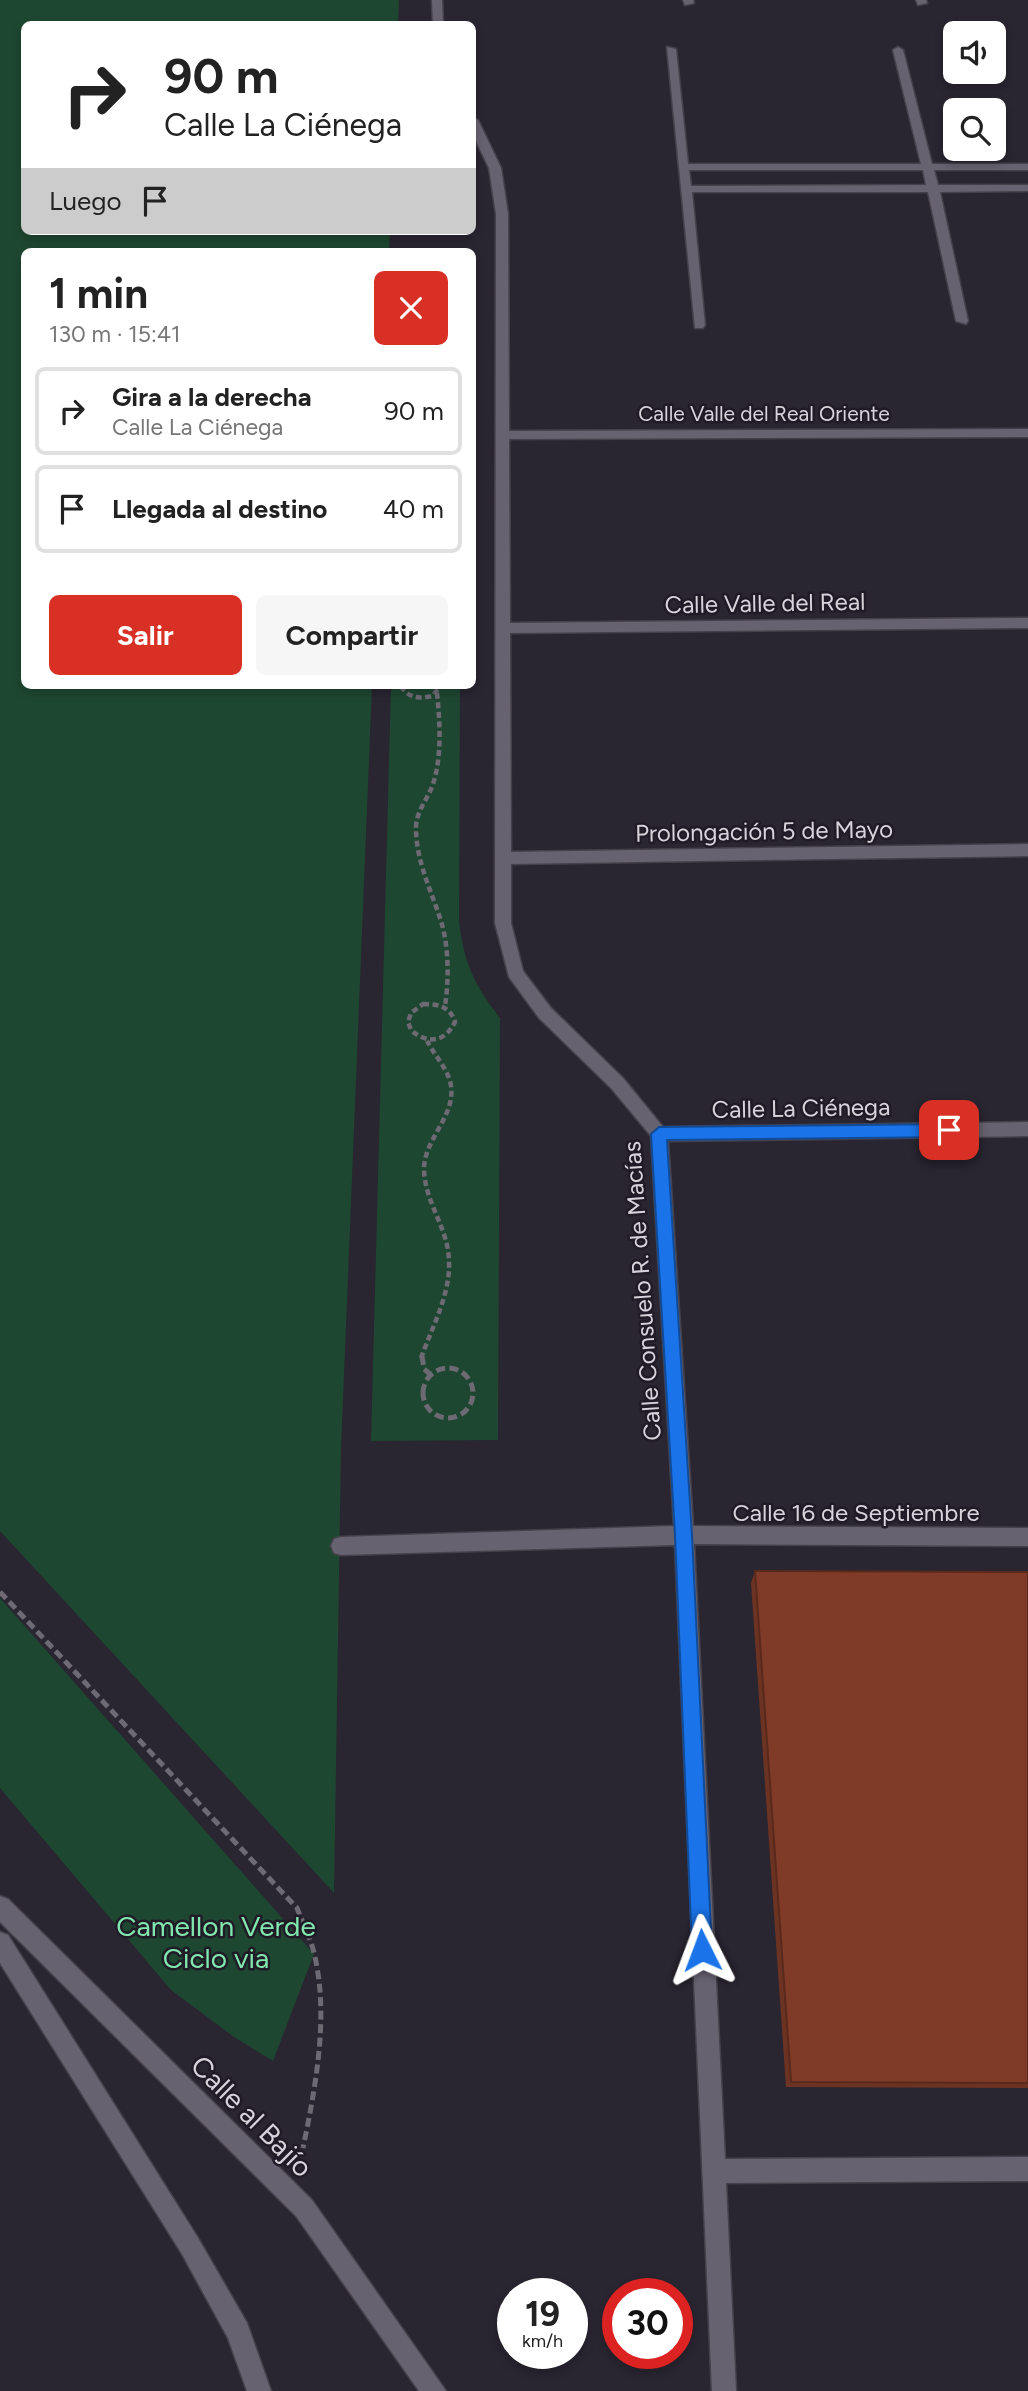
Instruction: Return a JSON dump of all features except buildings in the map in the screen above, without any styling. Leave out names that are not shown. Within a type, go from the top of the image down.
[{"type":"street","points":[[437,0],[438,21]]},
{"type":"street","points":[[671,49],[699,325]]},
{"type":"street","points":[[898,50],[933,188],[962,321]]},
{"type":"street","name":"Calle Consuelo R. de Macías","points":[[476,128],[495,168],[502,214],[503,923],[515,973],[545,1013],[617,1083],[659,1134],[684,1535],[724,2391]]},
{"type":"street","points":[[683,167],[1028,167]]},
{"type":"street","points":[[686,189],[1028,188]]},
{"type":"street","name":"Calle Valle del Real Oriente","points":[[501,435],[1028,433]]},
{"type":"street","name":"Calle Valle del Real","points":[[502,628],[1028,623]]},
{"type":"street","name":"Prolongación 5 de Mayo","points":[[501,858],[1028,850]]},
{"type":"street","name":"Calle La Ciénega","points":[[659,1134],[1028,1129]]},
{"type":"street","name":"Calle 16 de Septiembre","points":[[341,1546],[684,1535],[1028,1537]]},
{"type":"street","name":"Calle al Bajío","points":[[0,1906],[304,2208],[434,2391]]},
{"type":"street","points":[[0,1943],[190,2246],[238,2332],[259,2391]]},
{"type":"street","points":[[713,2171],[1028,2169]]},
{"type":"path","points":[[403,689],[407,694],[418,698],[437,693]]},
{"type":"path","points":[[439,689],[437,693],[436,768],[433,784],[418,813],[416,828],[422,870],[442,923],[448,985],[445,1006]]},
{"type":"path","points":[[427,1041],[443,1038],[453,1029],[454,1016],[445,1006],[423,1004],[411,1012],[408,1024],[414,1035],[427,1041],[450,1079],[452,1094],[451,1109],[426,1152],[424,1166],[425,1183],[447,1248],[449,1266],[448,1283],[421,1359],[424,1369],[431,1375]]},
{"type":"path","points":[[455,1370],[470,1379],[474,1394],[467,1408],[453,1416],[443,1417],[429,1410],[421,1396],[425,1381],[431,1375],[438,1371],[455,1370]]},
{"type":"path","points":[[0,1592],[297,1908],[314,1954],[319,2010],[313,2103],[292,2197]]},
{"type":"green space","points":[[0,0],[399,0],[398,21],[21,21],[21,235],[390,235],[389,248],[21,248],[21,689],[372,689],[341,1449],[334,1893],[0,1531]]},
{"type":"green space","points":[[391,689],[460,689],[459,922],[464,951],[472,974],[500,1018],[498,1440],[371,1441]]},
{"type":"green space","name":"Camellon Verde Ciclo via","points":[[0,1598],[314,1954],[273,2061],[234,2037],[171,1990],[0,1788]]},
{"type":"route","points":[[702,1950],[684,1535],[659,1134],[949,1130]]}]
